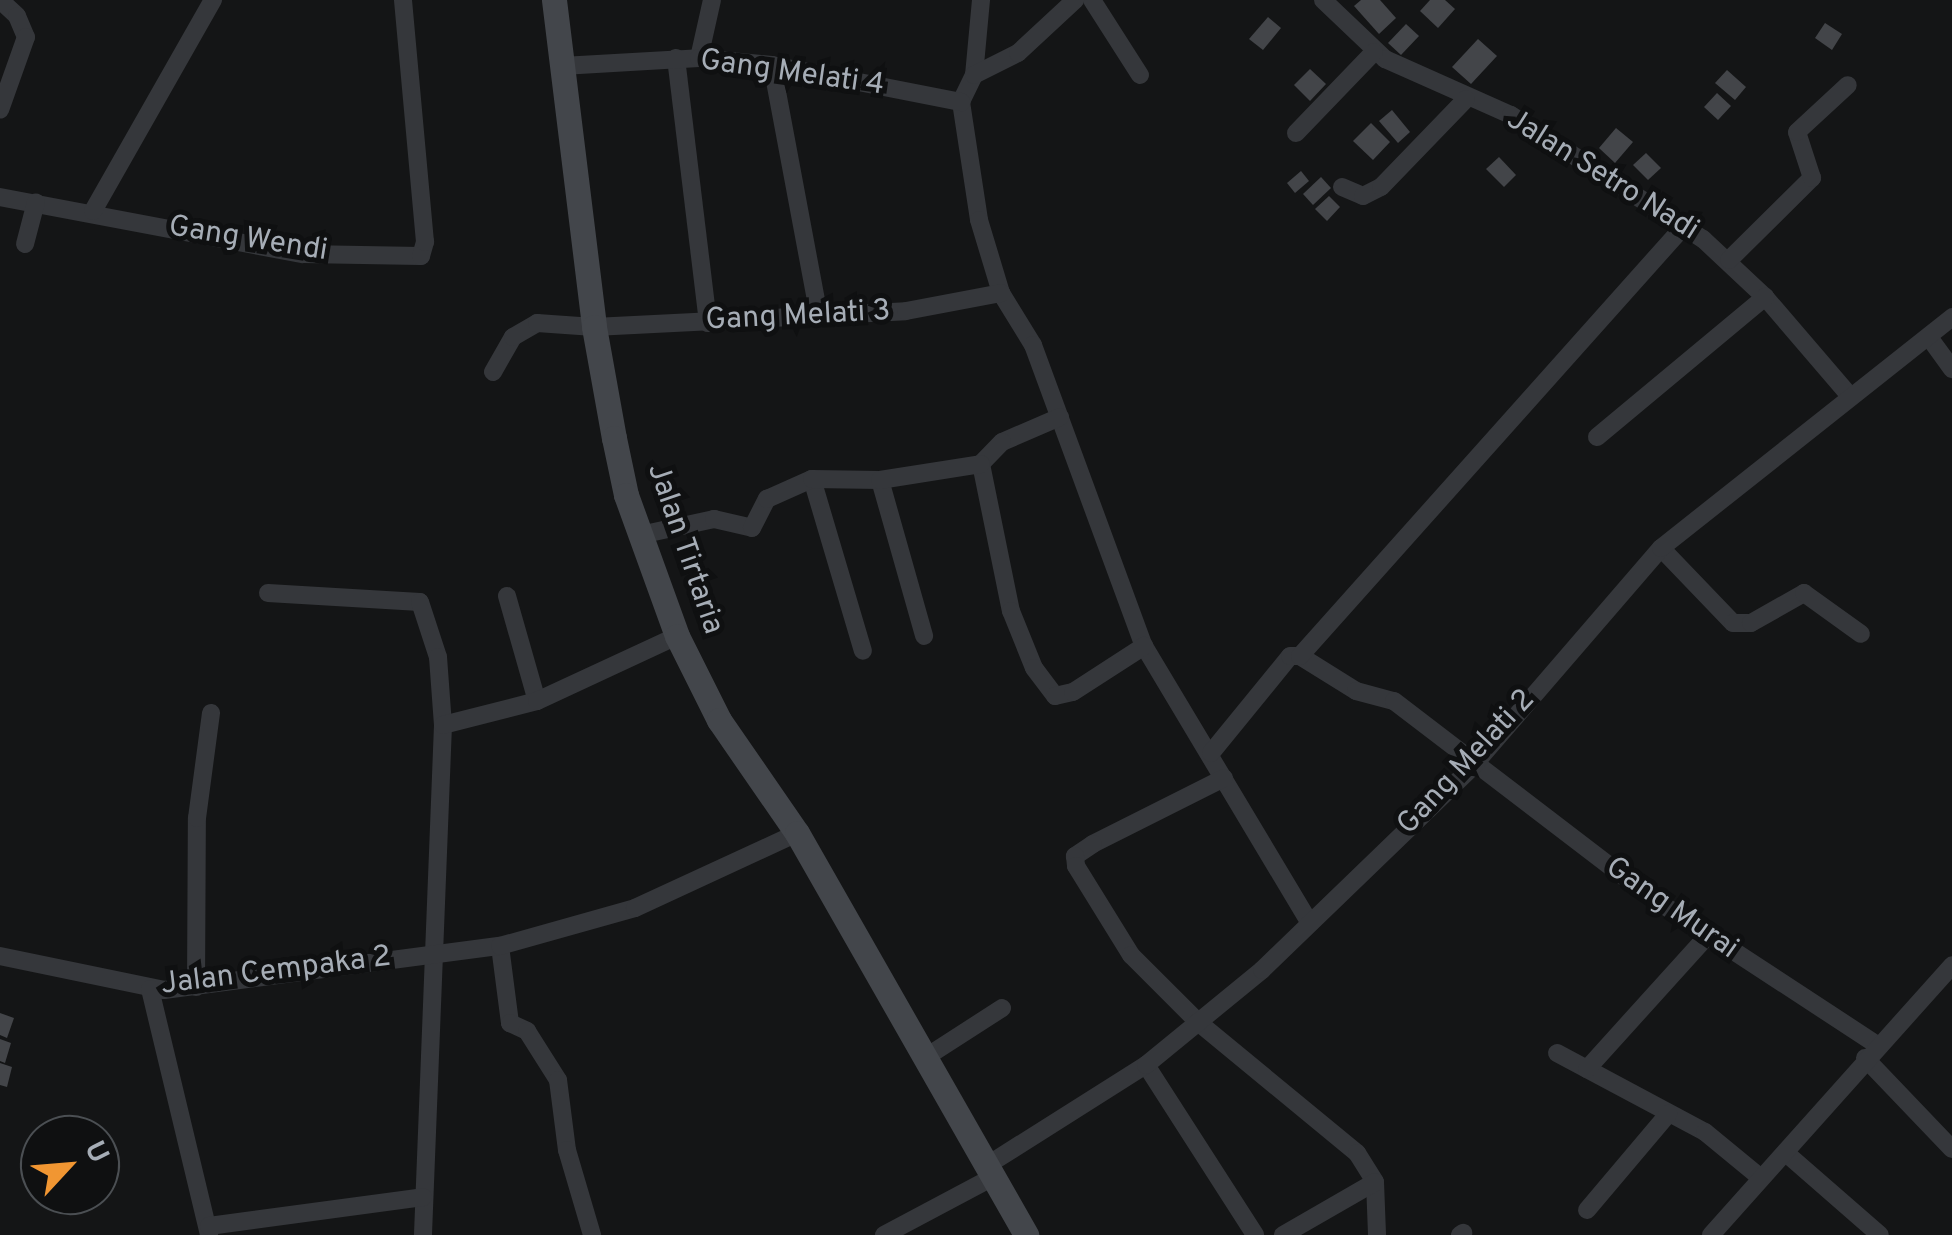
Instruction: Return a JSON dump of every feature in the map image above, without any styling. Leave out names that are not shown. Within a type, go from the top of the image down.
[{"type":"street","points":[[0,0],[18,16],[26,36],[0,110]]},
{"type":"street","name":"Gang Wendi","points":[[0,197],[93,211],[304,254],[421,256],[425,242],[403,0]]},
{"type":"street","name":"Jalan Tirtaria","points":[[554,0],[594,327],[626,495],[677,636],[719,720],[797,833],[1026,1235]]},
{"type":"street","points":[[699,58],[712,0]]},
{"type":"street","points":[[981,0],[974,75],[961,102],[979,220],[1001,293],[1017,310],[1060,416],[1144,646],[1310,923]]},
{"type":"street","points":[[974,75],[1018,53],[1075,0]]},
{"type":"street","points":[[1092,0],[1140,74]]},
{"type":"street","name":"Jalan Setro Nadi","points":[[1323,0],[1374,52],[1466,98],[1511,114],[1685,225],[1729,260],[1765,297],[1849,395]]},
{"type":"street","points":[[93,211],[210,7]]},
{"type":"street","points":[[1296,133],[1374,52]]},
{"type":"street","points":[[676,58],[708,323]]},
{"type":"street","name":"Gang Melati 4","points":[[562,66],[699,58],[772,65],[961,102]]},
{"type":"street","points":[[772,65],[819,317]]},
{"type":"street","points":[[1729,260],[1812,178],[1797,132],[1848,84]]},
{"type":"street","points":[[1342,187],[1363,196],[1380,186],[1466,98]]},
{"type":"street","points":[[24,244],[36,202]]},
{"type":"street","points":[[1211,753],[1290,656],[1300,656],[1685,225]]},
{"type":"street","name":"Gang Melati 3","points":[[492,372],[525,328],[906,312],[1001,293]]},
{"type":"street","points":[[1597,437],[1765,297]]},
{"type":"street","name":"Gang Melati 2","points":[[884,1235],[990,1172],[1146,1066],[1198,1022],[1310,923],[1472,766],[1661,548],[1849,395],[1931,340],[1952,318]]},
{"type":"street","points":[[1931,340],[1952,370]]},
{"type":"street","points":[[640,535],[714,519],[752,528],[767,499],[812,478],[880,480],[980,464],[1002,442],[1060,416]]},
{"type":"street","points":[[980,464],[1011,611],[1034,668],[1054,696],[1073,692],[1144,646]]},
{"type":"street","points":[[812,478],[863,651]]},
{"type":"street","points":[[880,480],[924,636]]},
{"type":"street","points":[[1661,548],[1733,623],[1751,622],[1804,593],[1861,634]]},
{"type":"street","points":[[268,593],[426,606],[438,657],[443,725],[422,1235]]},
{"type":"street","points":[[507,596],[536,701]]},
{"type":"street","points":[[443,725],[536,701],[677,636]]},
{"type":"street","name":"Gang Murai","points":[[1300,656],[1356,691],[1394,701],[1472,766],[1870,1051],[1952,1149]]},
{"type":"street","points":[[196,987],[195,843],[211,713]]},
{"type":"street","points":[[1224,778],[1075,856],[1097,907],[1131,954],[1198,1022],[1357,1152],[1375,1182],[1377,1235]]},
{"type":"street","name":"Jalan Cempaka 2","points":[[0,956],[150,989],[196,987],[435,950],[500,946],[636,908],[797,833]]},
{"type":"street","points":[[1587,1069],[1707,936]]},
{"type":"street","points":[[500,946],[510,1023],[526,1032],[558,1080],[567,1150],[592,1235]]},
{"type":"street","points":[[1711,1235],[1787,1154],[1870,1051],[1948,977]]},
{"type":"street","points":[[150,989],[209,1231],[423,1197]]},
{"type":"street","points":[[923,1059],[1002,1008]]},
{"type":"street","points":[[1557,1052],[1705,1132],[1761,1178]]},
{"type":"street","points":[[1146,1066],[1240,1206],[1255,1235]]},
{"type":"street","points":[[1587,1210],[1668,1114]]},
{"type":"street","points":[[1787,1154],[1880,1235]]},
{"type":"street","points":[[1283,1235],[1375,1182]]},
{"type":"building","points":[[1361,0],[1380,0],[1396,18],[1379,34],[1354,6]]},
{"type":"building","points":[[1430,0],[1445,0],[1455,9],[1438,28],[1420,11]]},
{"type":"building","points":[[1268,17],[1281,28],[1263,50],[1249,39]]},
{"type":"building","points":[[1825,23],[1842,34],[1832,50],[1815,38]]},
{"type":"building","points":[[1406,24],[1419,36],[1401,55],[1388,43]]},
{"type":"building","points":[[1478,39],[1497,56],[1471,84],[1452,67]]},
{"type":"building","points":[[1310,69],[1326,84],[1310,101],[1294,85]]},
{"type":"building","points":[[1727,70],[1746,87],[1735,100],[1715,83]]},
{"type":"building","points":[[1717,93],[1731,106],[1718,120],[1704,107]]},
{"type":"building","points":[[1392,110],[1410,132],[1398,143],[1379,121]]},
{"type":"building","points":[[1371,123],[1390,142],[1373,160],[1353,141]]},
{"type":"building","points":[[1616,128],[1633,142],[1615,163],[1599,148]]},
{"type":"building","points":[[1646,153],[1661,168],[1648,180],[1633,165]]},
{"type":"building","points":[[1499,157],[1516,175],[1504,187],[1486,169]]},
{"type":"building","points":[[1301,171],[1309,181],[1295,193],[1287,183]]},
{"type":"building","points":[[1321,177],[1331,188],[1313,205],[1303,194]]},
{"type":"building","points":[[1329,196],[1340,207],[1327,221],[1315,209]]},
{"type":"building","points":[[0,1013],[14,1018],[7,1038],[0,1035]]},
{"type":"building","points":[[0,1039],[11,1043],[5,1063],[0,1061]]},
{"type":"building","points":[[0,1063],[12,1067],[7,1087],[0,1085]]}]
